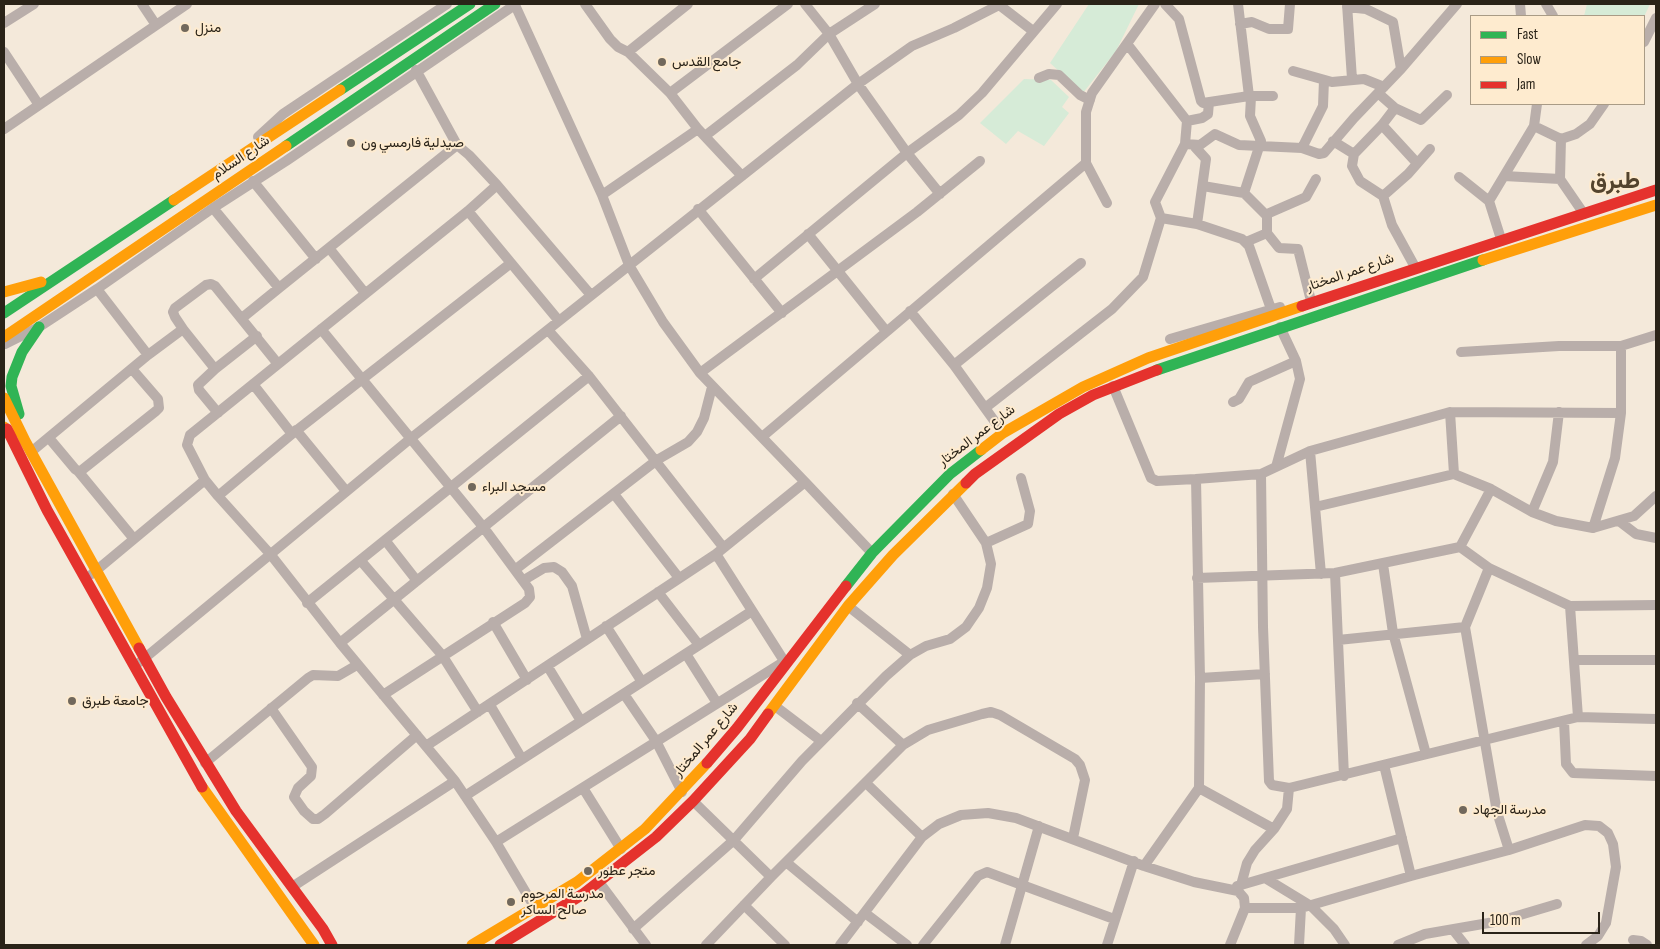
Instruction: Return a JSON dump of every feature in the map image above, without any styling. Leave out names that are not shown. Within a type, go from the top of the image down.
[{"type":"main road","name":"شارع السلام","points":[[4,313],[470,4]]},
{"type":"main road","name":"شارع السلام","points":[[4,337],[495,4]]},
{"type":"main road","name":"شارع عمر المختار","points":[[472,945],[577,882],[645,829],[682,792],[737,728],[785,662],[872,553],[950,474],[1003,433],[1055,401],[1115,371],[1414,265],[1584,214],[1656,190]]},
{"type":"main road","name":"شارع عمر المختار","points":[[500,945],[599,882],[656,837],[693,801],[750,739],[848,606],[893,555],[953,494],[989,462],[1051,419],[1093,395],[1171,364],[1656,205]]},
{"type":"main road","points":[[4,292],[42,282],[63,274]]},
{"type":"main road","points":[[1311,300],[1316,315]]},
{"type":"main road","points":[[25,441],[11,386],[12,377],[22,352],[39,326]]},
{"type":"main road","points":[[4,398],[25,441],[96,571],[205,763],[236,811],[332,945]]},
{"type":"main road","points":[[6,429],[47,510],[200,784],[314,945]]},
{"type":"main road","points":[[47,510],[60,503]]},
{"type":"main road","points":[[737,728],[750,739]]},
{"type":"street","points":[[4,23],[34,4]]},
{"type":"street","points":[[142,4],[156,25]]},
{"type":"street","points":[[4,130],[187,4]]},
{"type":"street","points":[[243,156],[260,134],[283,114],[447,4]]},
{"type":"street","points":[[4,344],[39,326],[97,289],[213,208],[515,4],[602,195],[629,266],[664,322],[700,373],[872,553]]},
{"type":"street","points":[[585,4],[610,39],[618,47],[628,52],[670,93],[701,132],[742,176]]},
{"type":"street","points":[[628,52],[688,4]]},
{"type":"street","points":[[670,93],[786,4]]},
{"type":"street","points":[[805,4],[830,34],[858,84],[907,153],[940,194]]},
{"type":"street","points":[[602,195],[701,132],[797,65],[830,34],[875,4]]},
{"type":"street","points":[[133,667],[271,555],[410,438],[858,84],[912,46],[954,28],[998,4],[1033,31]]},
{"type":"street","points":[[754,279],[907,153],[959,115],[982,93],[1057,4]]},
{"type":"street","points":[[1107,203],[1086,163],[1085,119],[1092,93],[1128,45],[1155,4]]},
{"type":"street","points":[[1165,4],[1179,19],[1203,103],[1250,96],[1273,96]]},
{"type":"street","points":[[1238,4],[1250,96],[1250,116],[1259,136],[1259,146],[1244,193]]},
{"type":"street","points":[[1240,24],[1252,22],[1269,29],[1288,29],[1290,4]]},
{"type":"street","points":[[985,408],[1112,309],[1143,277],[1161,218],[1155,202],[1190,146],[1215,134],[1239,145],[1302,148],[1322,154],[1401,69],[1457,4]]},
{"type":"street","points":[[1546,4],[1552,15]]},
{"type":"street","points":[[1352,79],[1347,5],[1367,6],[1393,22],[1401,69]]},
{"type":"street","points":[[1645,40],[1656,18]]},
{"type":"street","points":[[1128,45],[1187,121],[1190,146],[1206,159],[1196,224]]},
{"type":"street","points":[[4,52],[39,105]]},
{"type":"street","points":[[416,70],[457,145],[469,154],[497,185],[590,294]]},
{"type":"street","points":[[1293,71],[1324,80],[1339,82],[1364,79],[1381,90],[1395,108],[1413,118],[1421,120],[1446,95]]},
{"type":"street","points":[[1039,78],[1049,74],[1059,75],[1080,95],[1090,100]]},
{"type":"street","points":[[1302,148],[1323,106],[1324,80]]},
{"type":"street","points":[[1187,121],[1202,118],[1208,114],[1209,102]]},
{"type":"street","points":[[1489,201],[1534,126],[1537,105]]},
{"type":"street","points":[[1534,126],[1561,138],[1576,134],[1590,124],[1603,105]]},
{"type":"street","points":[[1395,108],[1382,125],[1354,154],[1352,166],[1356,177],[1383,196],[1392,225],[1414,265]]},
{"type":"street","points":[[1382,125],[1416,162]]},
{"type":"street","points":[[1561,138],[1560,179],[1584,214]]},
{"type":"street","points":[[1333,141],[1354,154]]},
{"type":"street","points":[[242,318],[457,145]]},
{"type":"street","points":[[1383,196],[1408,174],[1416,162],[1430,149]]},
{"type":"street","points":[[700,373],[940,194],[980,161]]},
{"type":"street","points":[[762,437],[886,330],[1086,163]]},
{"type":"street","points":[[1504,176],[1560,179]]},
{"type":"street","points":[[1458,177],[1489,201],[1501,239]]},
{"type":"street","points":[[1266,215],[1306,197],[1316,178]]},
{"type":"street","points":[[253,181],[316,259]]},
{"type":"street","points":[[497,185],[468,211],[190,435],[188,440],[189,454],[205,480],[271,555],[357,665],[455,781],[496,842],[535,908]]},
{"type":"street","points":[[1170,338],[1271,309],[1311,300],[1298,249],[1279,248],[1267,233],[1266,215],[1244,193],[1203,186]]},
{"type":"street","points":[[213,208],[279,288]]},
{"type":"street","points":[[698,209],[782,313]]},
{"type":"street","points":[[468,211],[559,321]]},
{"type":"street","points":[[1161,218],[1196,224],[1242,238],[1246,242],[1271,309]]},
{"type":"street","points":[[1246,242],[1267,233]]},
{"type":"street","points":[[808,234],[836,271],[886,330]]},
{"type":"street","points":[[329,248],[365,293]]},
{"type":"street","points":[[218,496],[294,432],[511,263]]},
{"type":"street","points":[[954,365],[1081,263]]},
{"type":"street","points":[[215,369],[183,329],[173,312],[175,308],[206,284],[215,286],[278,364]]},
{"type":"street","points":[[97,289],[148,355]]},
{"type":"street","points":[[910,311],[954,365],[1003,433]]},
{"type":"street","points":[[1276,467],[1300,379],[1296,361],[1280,327]]},
{"type":"street","points":[[31,452],[148,355],[183,329]]},
{"type":"street","points":[[321,329],[484,528],[529,589],[530,597],[525,603],[383,695]]},
{"type":"street","points":[[496,842],[785,662],[752,611],[720,551],[657,460],[590,376],[548,330]]},
{"type":"street","points":[[1461,352],[1559,346],[1621,346],[1656,335]]},
{"type":"street","points":[[218,413],[199,390],[198,385],[257,336]]},
{"type":"street","points":[[1592,528],[1615,458],[1621,413],[1621,346]]},
{"type":"street","points":[[1233,402],[1239,399],[1249,382],[1296,361]]},
{"type":"street","points":[[78,471],[82,470],[159,408],[158,399],[132,369]]},
{"type":"street","points":[[307,603],[590,376]]},
{"type":"street","points":[[253,384],[346,491]]},
{"type":"street","points":[[516,569],[657,460],[688,442],[697,432],[704,418],[712,386]]},
{"type":"street","points":[[1113,386],[1151,478],[1157,481],[1261,474],[1310,451],[1450,412],[1621,413]]},
{"type":"street","points":[[1450,412],[1454,474]]},
{"type":"street","points":[[1532,512],[1553,462],[1559,412]]},
{"type":"street","points":[[340,643],[621,416]]},
{"type":"street","points":[[49,438],[134,539]]},
{"type":"street","points":[[1310,451],[1320,574]]},
{"type":"street","points":[[1261,474],[1265,674],[1269,781],[1272,785],[1289,788],[1344,776],[1578,717],[1656,719]]},
{"type":"street","points":[[1316,507],[1454,474],[1491,489],[1532,512],[1556,521],[1592,528],[1634,516],[1656,496]]},
{"type":"street","points":[[986,542],[1028,524],[1030,510],[1021,478]]},
{"type":"street","points":[[1144,866],[1200,788],[1196,479]]},
{"type":"street","points":[[85,578],[96,571],[205,480]]},
{"type":"street","points":[[426,746],[548,667],[606,626],[720,551],[805,482]]},
{"type":"street","points":[[1460,547],[1491,489]]},
{"type":"street","points":[[614,494],[680,578]]},
{"type":"street","points":[[633,929],[734,840],[821,740],[857,703],[910,655],[926,646],[950,639],[966,626],[979,608],[987,588],[991,564],[986,542],[953,494]]},
{"type":"street","points":[[1619,521],[1636,534],[1656,538]]},
{"type":"street","points":[[385,540],[417,581]]},
{"type":"street","points":[[1196,578],[1335,573],[1460,547],[1489,568],[1570,606],[1656,605]]},
{"type":"street","points":[[361,561],[442,655],[478,712]]},
{"type":"street","points":[[1383,564],[1393,633],[1426,754]]},
{"type":"street","points":[[524,580],[544,568],[554,567],[562,572],[572,586],[587,639]]},
{"type":"street","points":[[1489,568],[1465,627],[1497,812],[1509,850]]},
{"type":"street","points":[[1335,573],[1344,776]]},
{"type":"street","points":[[658,592],[699,645]]},
{"type":"street","points":[[848,606],[910,655]]},
{"type":"street","points":[[1570,606],[1578,717]]},
{"type":"street","points":[[465,796],[752,611]]},
{"type":"street","points":[[493,622],[527,680]]},
{"type":"street","points":[[606,626],[642,682]]},
{"type":"street","points":[[1338,640],[1465,627]]},
{"type":"street","points":[[686,654],[717,703]]},
{"type":"street","points":[[1575,660],[1656,660]]},
{"type":"street","points":[[205,763],[313,675],[338,676],[357,665]]},
{"type":"street","points":[[548,667],[581,721]]},
{"type":"street","points":[[1200,678],[1265,674]]},
{"type":"street","points":[[624,694],[656,741],[682,792]]},
{"type":"street","points":[[857,703],[903,745]]},
{"type":"street","points":[[490,705],[522,759]]},
{"type":"street","points":[[775,706],[821,740]]},
{"type":"street","points":[[271,708],[312,767],[311,776],[298,788],[294,797],[304,811],[313,819],[318,819],[325,814],[417,735]]},
{"type":"street","points":[[706,945],[903,745],[928,730],[982,714],[991,712],[1000,715],[1075,759],[1080,765],[1085,780],[1073,838]]},
{"type":"street","points":[[1564,721],[1566,764],[1573,773],[1656,776]]},
{"type":"street","points":[[1384,765],[1411,876]]},
{"type":"street","points":[[292,887],[455,781]]},
{"type":"street","points":[[866,784],[922,838]]},
{"type":"street","points":[[583,788],[621,849]]},
{"type":"street","points":[[1200,788],[1274,829]]},
{"type":"street","points":[[1241,885],[1247,863],[1287,809],[1289,788]]},
{"type":"street","points":[[693,801],[771,877]]},
{"type":"street","points":[[840,945],[922,838],[939,824],[961,815],[988,813],[1016,818],[1144,866],[1242,894],[1245,908],[1230,945]]},
{"type":"street","points":[[1245,908],[1301,908],[1312,906],[1411,876],[1509,850],[1585,825],[1599,826],[1608,832],[1613,844],[1616,867],[1606,923],[1598,936],[1586,945]]},
{"type":"street","points":[[1005,945],[1039,826]]},
{"type":"street","points":[[1229,889],[1402,838]]},
{"type":"street","points":[[1107,945],[1134,861]]},
{"type":"street","points":[[786,862],[862,918],[907,945]]},
{"type":"street","points":[[923,945],[981,873],[987,872],[1022,883],[1114,919]]},
{"type":"street","points":[[1264,878],[1312,906],[1334,929],[1345,945]]},
{"type":"street","points":[[599,882],[644,944]]},
{"type":"street","points":[[1398,945],[1425,934],[1454,931],[1510,919],[1557,904]]},
{"type":"street","points":[[744,905],[784,945]]},
{"type":"street","points":[[1299,945],[1301,908]]},
{"type":"street","points":[[1454,931],[1465,945]]},
{"type":"street","points":[[1633,940],[1641,941],[1647,945]]},
{"type":"green space","points":[[1089,4],[1139,4],[1116,51],[1083,93],[1050,63]]},
{"type":"green space","points":[[1587,4],[1650,4],[1645,15],[1584,15]]},
{"type":"green space","points":[[1024,79],[1051,80],[1069,97],[1062,107],[1069,113],[1044,146],[1018,131],[1006,144],[980,123]]},
{"type":"traffic: fast","points":[[340,90],[470,4]]},
{"type":"traffic: fast","points":[[286,146],[495,4]]},
{"type":"traffic: fast","points":[[4,313],[174,200]]},
{"type":"traffic: fast","points":[[1157,370],[1483,260]]},
{"type":"traffic: fast","points":[[19,414],[11,386],[12,377],[22,352],[39,327]]},
{"type":"traffic: fast","points":[[846,586],[872,553],[950,474],[981,450]]},
{"type":"traffic: slow","points":[[174,200],[340,90]]},
{"type":"traffic: slow","points":[[4,337],[286,146]]},
{"type":"traffic: slow","points":[[1483,260],[1656,205]]},
{"type":"traffic: slow","points":[[4,292],[41,282]]},
{"type":"traffic: slow","points":[[981,450],[1003,433],[1083,387],[1148,358],[1302,306]]},
{"type":"traffic: slow","points":[[4,398],[25,441],[139,648]]},
{"type":"traffic: slow","points":[[4,427],[11,436]]},
{"type":"traffic: slow","points":[[768,714],[848,606],[893,555],[966,483]]},
{"type":"traffic: slow","points":[[472,945],[577,882],[645,829],[707,763]]},
{"type":"traffic: slow","points":[[202,787],[314,945]]},
{"type":"traffic: jam","points":[[1302,306],[1656,190]]},
{"type":"traffic: jam","points":[[966,483],[975,474],[1059,414],[1093,395],[1157,370]]},
{"type":"traffic: jam","points":[[7,429],[47,510],[202,787]]},
{"type":"traffic: jam","points":[[707,763],[737,728],[846,586]]},
{"type":"traffic: jam","points":[[139,648],[166,697],[236,811],[323,929],[332,945]]},
{"type":"traffic: jam","points":[[500,945],[583,894],[656,837],[693,801],[750,739],[768,714]]},
{"type":"place","name":"منزل","points":[[185,28]]},
{"type":"place","name":"جامع القدس","points":[[662,62]]},
{"type":"place","name":"صيدلية فارمسي ون","points":[[351,143]]},
{"type":"place","name":"مسجد البراء","points":[[472,487]]},
{"type":"place","name":"جامعة طبرق","points":[[72,701]]},
{"type":"place","name":"مدرسة الجهاد","points":[[1463,810]]},
{"type":"place","name":"متجر عطور","points":[[588,871]]},
{"type":"place","name":"مدرسة المرحوم صالح الساكر","points":[[511,902]]},
{"type":"district","name":"طبرق","points":[[1615,182]]}]
